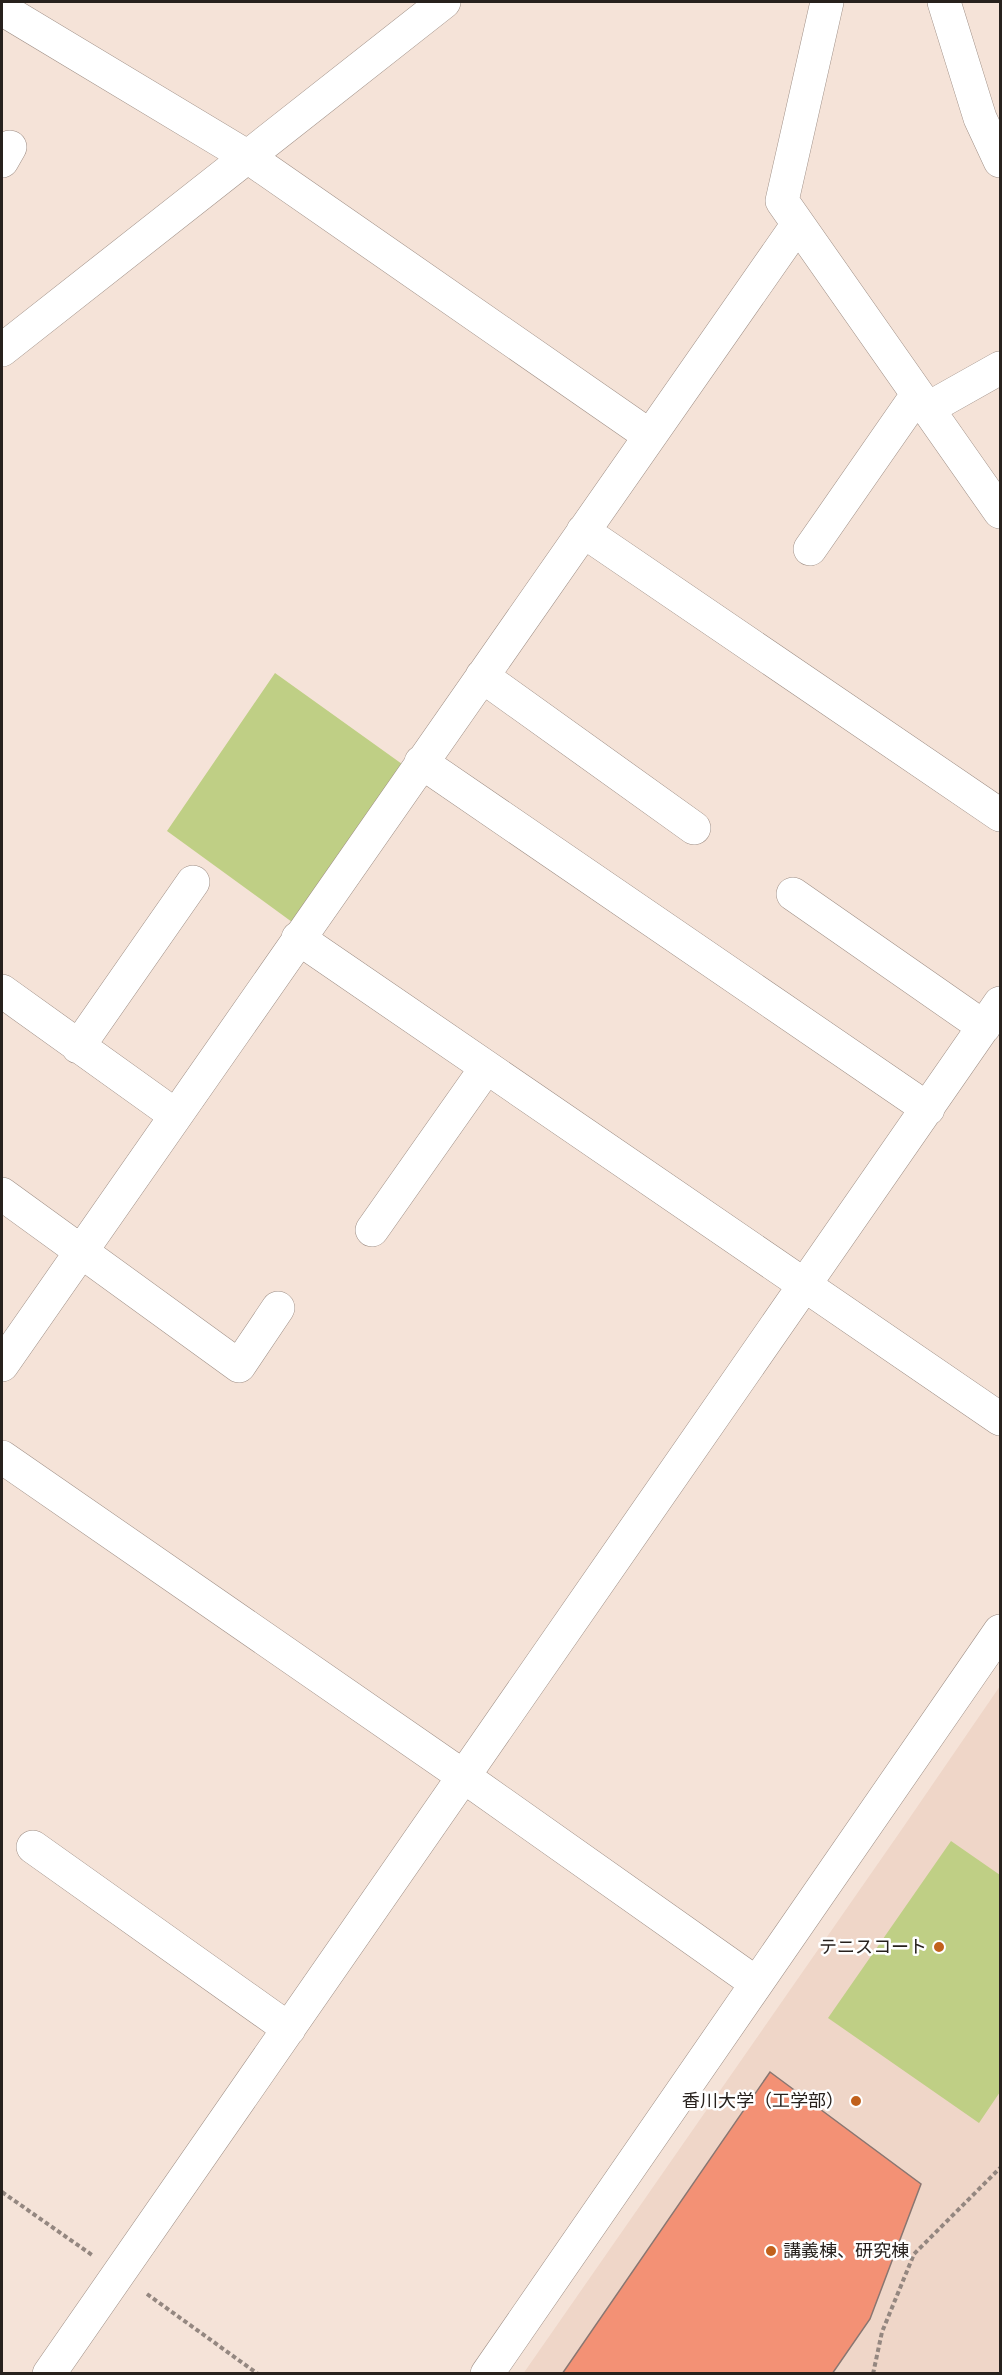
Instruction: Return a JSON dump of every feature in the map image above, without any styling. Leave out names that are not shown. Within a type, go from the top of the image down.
[{"type":"street","points":[[2,350],[444,2]]},
{"type":"street","points":[[827,2],[782,201],[1000,512]]},
{"type":"street","points":[[944,2],[980,118],[1000,161]]},
{"type":"street","points":[[2,9],[248,157],[650,436]]},
{"type":"street","points":[[2,1365],[798,224]]},
{"type":"street","points":[[810,549],[922,402],[1000,368]]},
{"type":"street","points":[[583,531],[1000,815]]},
{"type":"street","points":[[482,676],[694,828]]},
{"type":"street","points":[[421,762],[928,1109]]},
{"type":"street","points":[[78,1047],[194,882]]},
{"type":"street","points":[[49,2373],[992,1015],[793,894]]},
{"type":"street","points":[[298,938],[804,1287],[1000,1419]]},
{"type":"street","points":[[2,991],[175,1115]]},
{"type":"street","points":[[372,1230],[486,1068]]},
{"type":"street","points":[[2,1194],[239,1366],[278,1308]]},
{"type":"street","points":[[2,1457],[463,1776],[756,1983]]},
{"type":"street","points":[[487,2373],[1000,1631]]},
{"type":"street","points":[[33,1847],[289,2029]]},
{"type":"path","points":[[873,2373],[882,2332],[914,2254],[1000,2168]]},
{"type":"shaded area","name":"香川大学（工学部）","points":[[1000,1686],[1000,2373],[523,2374],[902,1829]]},
{"type":"green space","points":[[275,673],[402,764],[292,922],[167,831]]},
{"type":"green space","name":"テニスコート","points":[[951,1841],[1000,1875],[1000,2092],[979,2123],[828,2018]]},
{"type":"building","name":"講義棟、研究棟","points":[[770,2072],[921,2184],[870,2319],[832,2374],[562,2374]]},
{"type":"place","name":"テニスコート","points":[[939,1947]]},
{"type":"place","name":"香川大学（工学部）","points":[[856,2101]]},
{"type":"place","name":"講義棟、研究棟","points":[[771,2251]]}]
